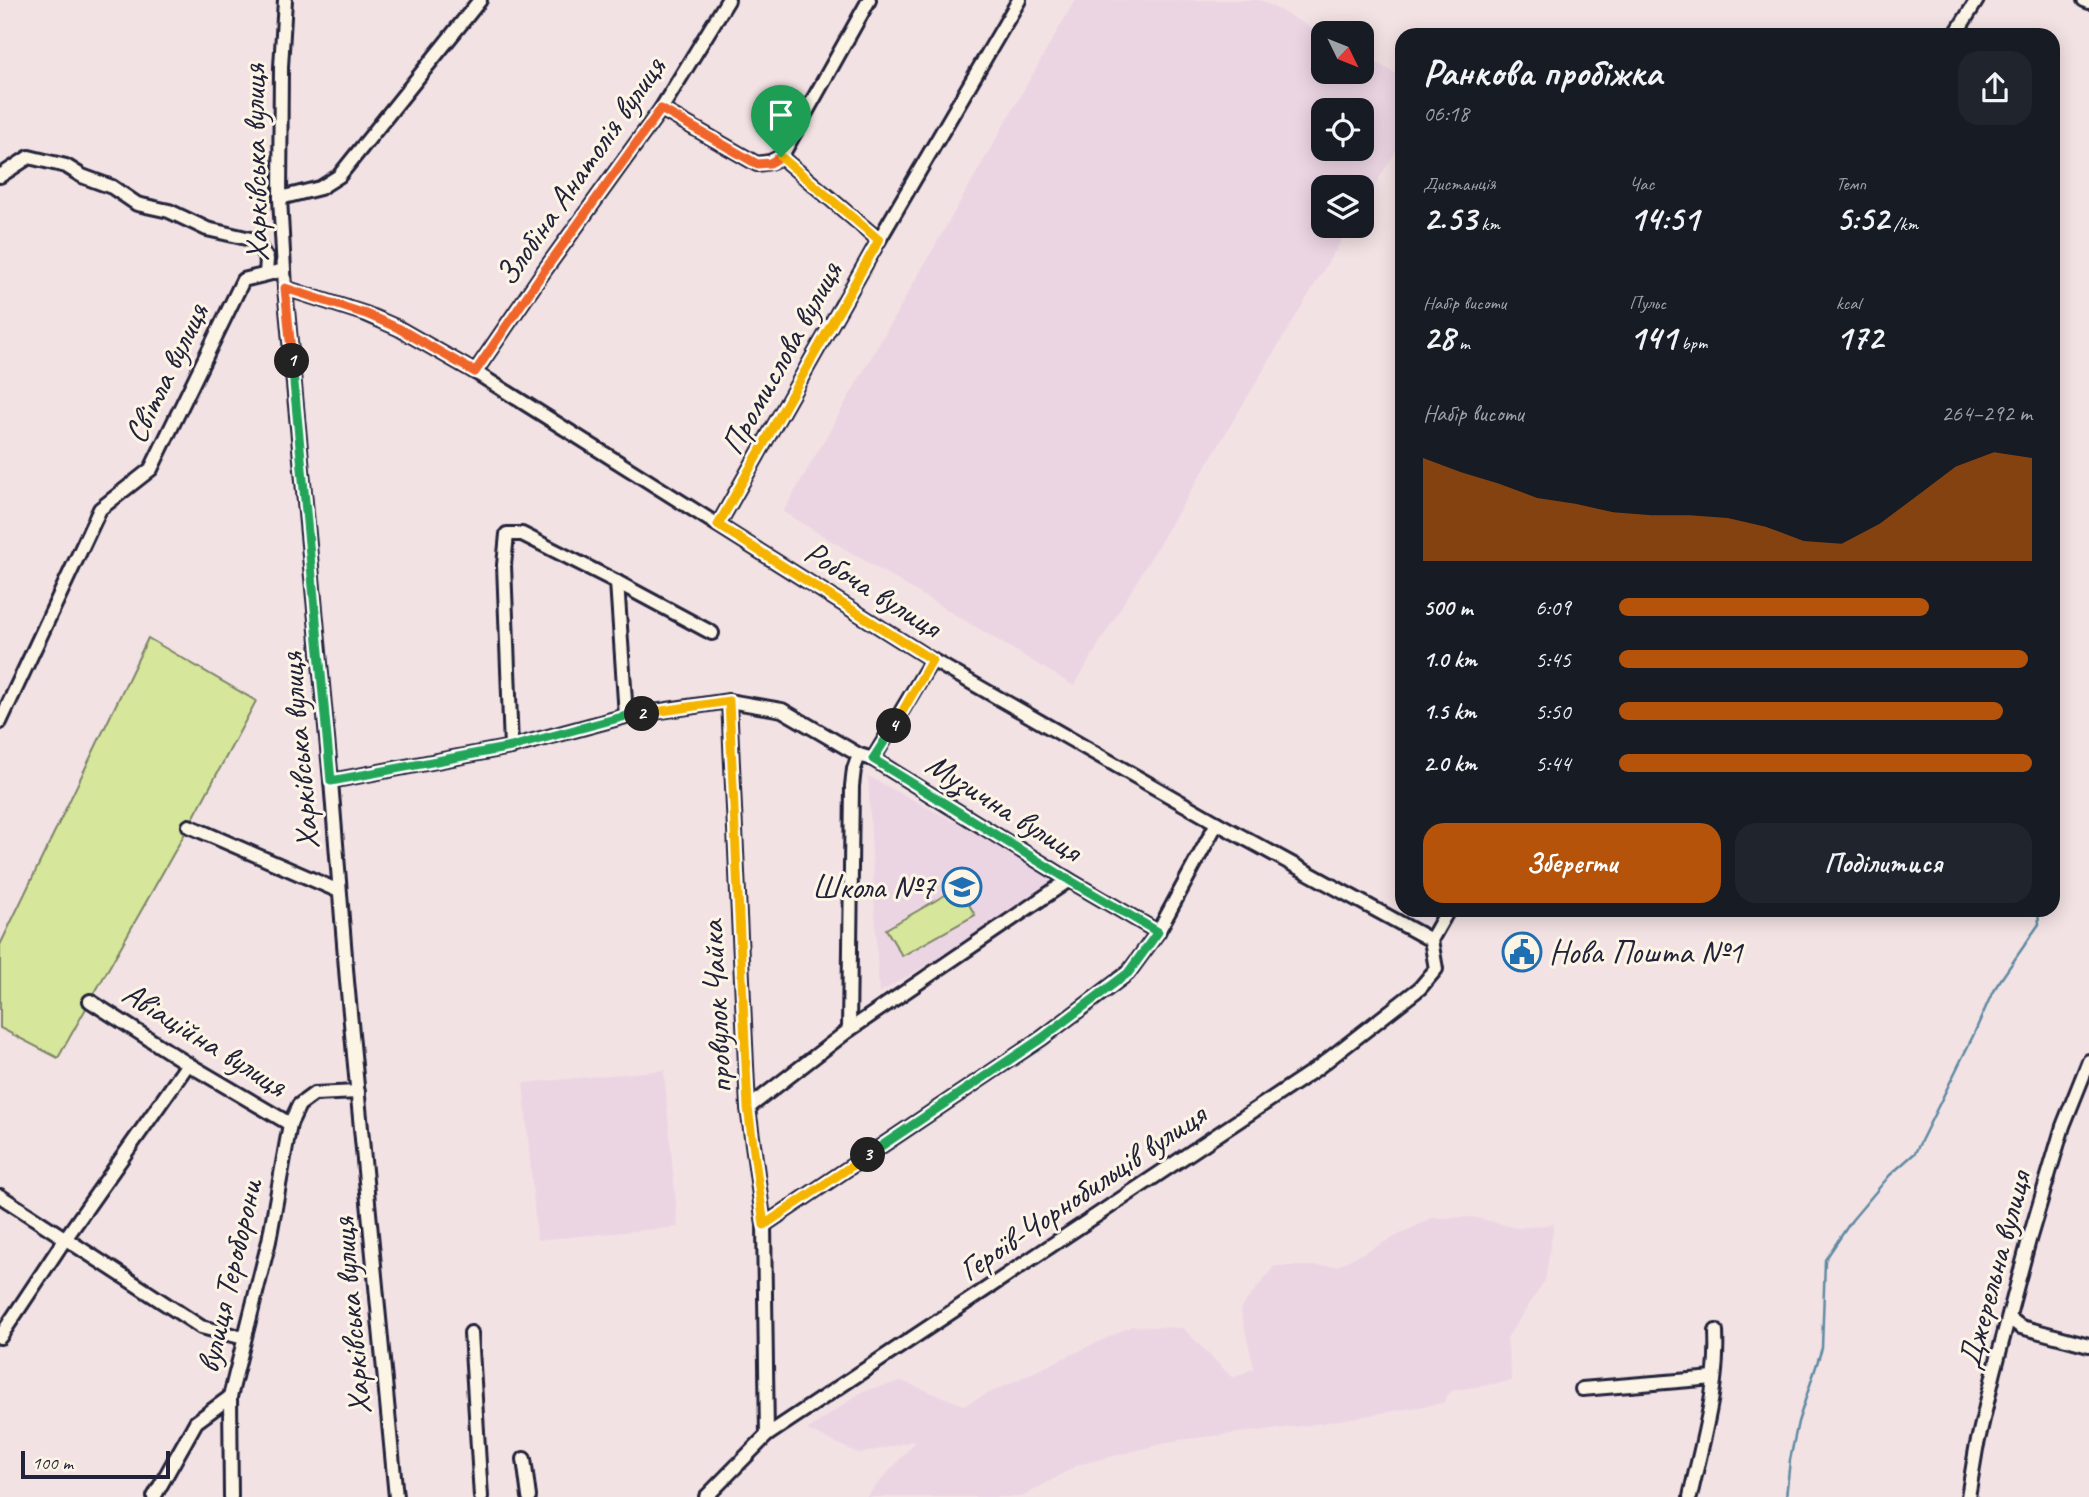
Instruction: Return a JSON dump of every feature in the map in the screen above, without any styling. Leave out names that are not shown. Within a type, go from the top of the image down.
[{"type":"street","name":"Харківська вулиця","points":[[285,0],[281,67],[281,198],[285,288],[396,1497]]},
{"type":"street","points":[[281,198],[320,188],[339,176],[480,0]]},
{"type":"street","name":"Злобіна Анатолія вулиця","points":[[475,372],[661,109],[728,0]]},
{"type":"street","points":[[661,109],[757,164],[770,163],[781,157],[869,0]]},
{"type":"street","name":"Промислова вулиця","points":[[718,525],[1018,0]]},
{"type":"street","points":[[1959,28],[1977,0]]},
{"type":"street","points":[[0,176],[29,157],[66,166],[82,176],[112,187],[136,204],[169,211],[207,229],[255,240],[267,259],[266,274]]},
{"type":"street","points":[[781,157],[879,240]]},
{"type":"street","name":"Світла вулиця","points":[[0,722],[100,509],[151,469],[243,280],[284,270]]},
{"type":"street","name":"Робоча вулиця","points":[[285,288],[366,314],[398,328],[475,372],[932,660],[1217,823],[1431,940]]},
{"type":"street","points":[[511,747],[504,565],[507,534],[522,534],[712,633]]},
{"type":"street","points":[[617,582],[626,716]]},
{"type":"street","points":[[873,759],[932,660]]},
{"type":"street","name":"Музична вулиця","points":[[331,781],[511,747],[626,716],[729,701],[782,710],[859,755],[873,759],[1158,932]]},
{"type":"street","name":"провулок Чайка","points":[[729,701],[748,1108],[764,1225],[767,1435]]},
{"type":"street","points":[[849,1030],[852,786],[859,755]]},
{"type":"street","points":[[764,1225],[950,1101],[1128,973],[1158,932],[1217,823]]},
{"type":"street","points":[[189,826],[339,891]]},
{"type":"street","points":[[748,1108],[849,1030],[1069,880]]},
{"type":"street","points":[[1431,940],[1444,917]]},
{"type":"street","name":"Героїв-Чорнобильців вулиця","points":[[706,1497],[767,1435],[1316,1069],[1420,988],[1436,969],[1431,940]]},
{"type":"street","name":"Авіаційна вулиця","points":[[90,1001],[188,1064],[290,1124]]},
{"type":"street","name":"Джерельна вулиця","points":[[1968,1497],[1994,1372],[2029,1240],[2063,1126],[2089,1061]]},
{"type":"street","points":[[0,1337],[188,1064]]},
{"type":"street","name":"вулиця Тероборони","points":[[154,1497],[196,1422],[230,1397],[269,1241],[290,1124],[299,1105],[314,1094],[358,1092]]},
{"type":"street","points":[[0,1196],[201,1327],[244,1338]]},
{"type":"street","points":[[2009,1318],[2021,1327],[2089,1345]]},
{"type":"street","points":[[1690,1497],[1714,1378],[1716,1331]]},
{"type":"street","points":[[471,1333],[481,1497]]},
{"type":"street","points":[[1582,1389],[1714,1378]]},
{"type":"street","points":[[230,1397],[231,1497]]},
{"type":"street","points":[[524,1459],[529,1497]]},
{"type":"shaded area","points":[[1075,0],[1261,0],[1311,27],[1311,84],[1374,84],[1374,62],[1395,73],[1395,153],[1374,187],[1374,175],[1311,175],[1311,238],[1343,238],[1074,686],[783,512]]},
{"type":"shaded area","name":"Школа №7","points":[[868,776],[1059,877],[1043,897],[879,993]]},
{"type":"shaded area","points":[[664,1070],[678,1227],[537,1240],[523,1083]]},
{"type":"shaded area","points":[[1473,1217],[1517,1228],[1554,1224],[1545,1281],[1507,1338],[1512,1381],[1451,1391],[1443,1403],[1303,1426],[1179,1440],[1078,1465],[1022,1497],[866,1497],[917,1440],[860,1454],[807,1430],[863,1391],[902,1381],[964,1405],[1132,1326],[1183,1328],[1233,1378],[1254,1368],[1240,1309],[1274,1266],[1337,1266],[1432,1218]]},
{"type":"green space","points":[[148,638],[256,701],[58,1058],[0,1028],[0,945]]},
{"type":"green space","points":[[959,887],[975,915],[902,956],[886,929]]},
{"type":"waterway","points":[[1786,1497],[1798,1422],[1822,1348],[1825,1260],[1852,1220],[1890,1175],[1915,1153],[1993,991],[2039,924],[2038,917]]},
{"type":"place","name":"Школа №7","points":[[962,887]]},
{"type":"place","name":"Нова Пошта №1","points":[[1522,952]]},
{"type":"route","points":[[661,109],[757,164],[770,163],[781,157],[879,240],[718,525],[932,660],[891,733],[873,759],[1158,932],[1128,973],[1042,1038],[764,1225],[748,1108],[729,701],[626,716],[511,747],[331,781],[285,288],[366,314],[398,328],[475,372],[661,109]]}]
